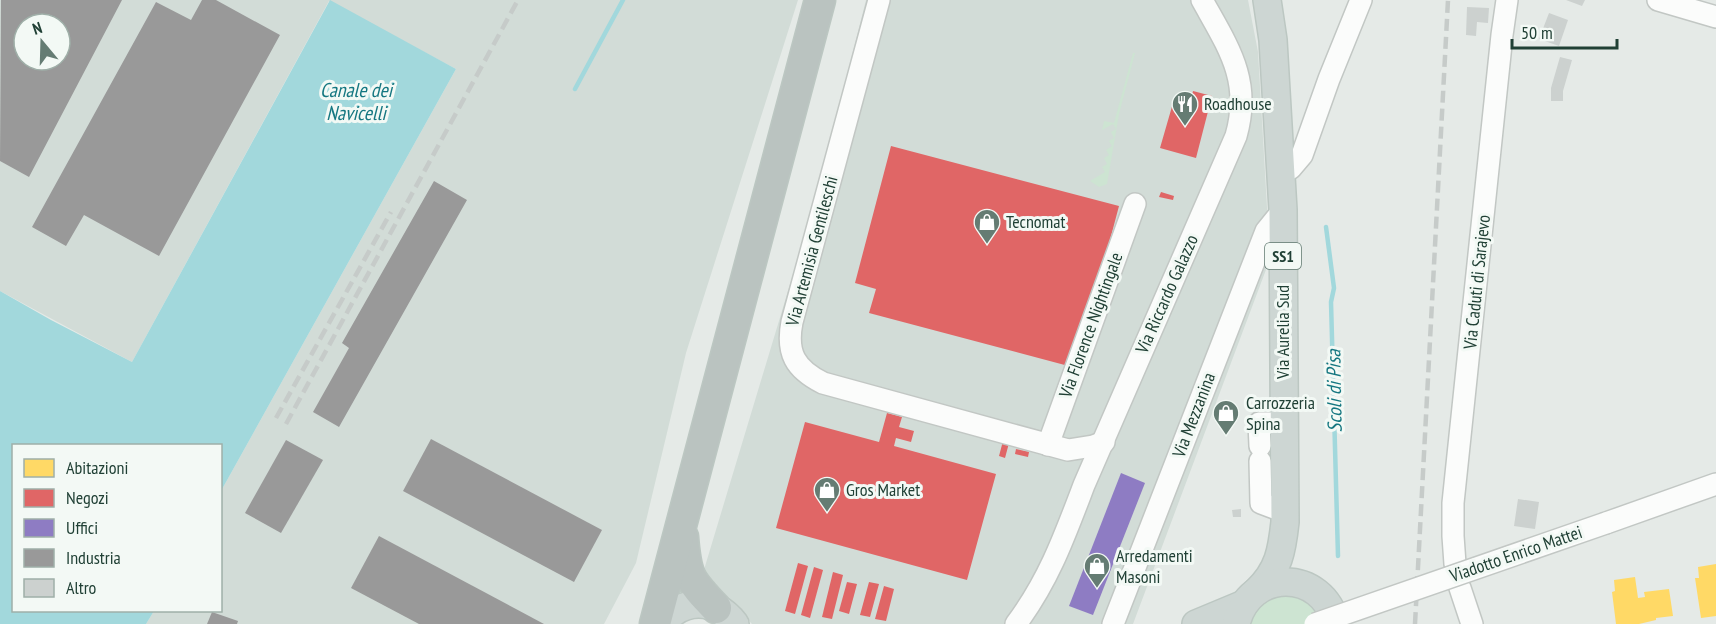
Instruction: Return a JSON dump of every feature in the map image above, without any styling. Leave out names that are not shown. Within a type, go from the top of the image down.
[{"type":"highway","points":[[655,624],[819,0]]},
{"type":"highway","points":[[682,519],[686,570],[698,590],[726,616]]},
{"type":"main road","name":"Via Aurelia Sud","points":[[1246,606],[1277,564],[1282,549],[1285,517],[1282,210],[1273,39],[1267,0]]},
{"type":"main road","name":"Via Aurelia Sud","points":[[1285,517],[1297,569],[1328,603],[1336,624]]},
{"type":"main road","points":[[1196,624],[1246,606],[1270,584],[1299,583],[1313,589]]},
{"type":"main road","points":[[661,624],[674,611],[698,604],[726,616]]},
{"type":"street","name":"Via Artemisia Gentileschi","points":[[879,0],[792,322],[790,341],[794,359],[807,373],[824,383],[1058,448]]},
{"type":"street","name":"Via Riccardo Galazzo","points":[[1016,624],[1042,586],[1062,542],[1084,484],[1238,128],[1242,108],[1239,79],[1226,43],[1202,0]]},
{"type":"street","points":[[1279,176],[1291,168],[1302,155],[1329,79],[1361,0]]},
{"type":"street","name":"Via Caduti di Sarajevo","points":[[1455,564],[1454,503],[1507,0]]},
{"type":"street","points":[[1658,0],[1716,16]]},
{"type":"street","name":"Via Florence Nightingale","points":[[1058,448],[1135,204]]},
{"type":"street","name":"Via Mezzanina","points":[[1113,624],[1266,231],[1282,210]]},
{"type":"street","points":[[1283,423],[1259,423],[1261,503],[1285,517]]},
{"type":"street","points":[[1058,448],[1093,446],[1104,442]]},
{"type":"street","points":[[1058,448],[1078,468],[1084,484]]},
{"type":"street","name":"Viadotto Enrico Mattei","points":[[1315,624],[1716,484]]},
{"type":"street","name":"Via Riccardo Galazzo","points":[[1028,624],[1042,586]]},
{"type":"street","points":[[1460,588],[1472,624]]},
{"type":"shaded area","points":[[0,0],[798,0],[686,353],[636,563],[604,624],[146,624],[153,612],[222,612],[222,489],[456,69],[329,1],[132,362],[0,291]]},
{"type":"shaded area","points":[[866,0],[1248,0],[1258,52],[1270,259],[1133,624],[752,624],[703,573],[816,198]]},
{"type":"green space","points":[[1133,53],[1135,53],[1119,114],[1107,184],[1099,187],[1090,181],[1105,172],[1102,167],[1107,164],[1104,158],[1109,155],[1106,150],[1112,146],[1109,141],[1114,138],[1111,132],[1116,129],[1113,124],[1102,130],[1104,121],[1114,123]]},
{"type":"green space","points":[[1276,595],[1301,597],[1306,600],[1314,608],[1323,624],[1249,624],[1256,608]]},
{"type":"water","name":"Canale dei Navicelli","points":[[330,0],[456,69],[222,489],[222,444],[12,444],[12,612],[153,612],[146,624],[0,624],[0,291],[132,362]]},
{"type":"building: Abitazioni","points":[[1716,564],[1716,616],[1701,618],[1695,578],[1699,578],[1698,567]]},
{"type":"building: Abitazioni","points":[[1635,577],[1638,598],[1645,597],[1644,592],[1669,589],[1673,616],[1656,618],[1656,620],[1639,624],[1616,624],[1612,592],[1615,591],[1614,580]]},
{"type":"building: Negozi","name":"Roadhouse","points":[[1193,91],[1212,96],[1196,158],[1160,148],[1173,103],[1181,105],[1191,99]]},
{"type":"building: Negozi","name":"Tecnomat","points":[[891,146],[1119,206],[1076,368],[869,313],[876,289],[855,283]]},
{"type":"building: Negozi","points":[[1161,192],[1174,196],[1173,200],[1159,197]]},
{"type":"building: Negozi","points":[[887,413],[902,417],[899,427],[914,431],[911,442],[896,438],[894,446],[996,474],[967,580],[776,528],[805,422],[879,442]]},
{"type":"building: Negozi","points":[[1003,441],[1009,443],[1005,458],[999,456]]},
{"type":"building: Negozi","points":[[1016,449],[1029,452],[1028,457],[1015,454]]},
{"type":"building: Negozi","points":[[798,563],[808,566],[795,614],[785,611]]},
{"type":"building: Negozi","points":[[814,567],[823,570],[810,618],[801,615]]},
{"type":"building: Negozi","points":[[833,572],[843,575],[832,619],[822,617]]},
{"type":"building: Negozi","points":[[847,582],[857,584],[849,614],[839,611]]},
{"type":"building: Negozi","points":[[869,582],[879,584],[870,617],[860,615]]},
{"type":"building: Negozi","points":[[884,586],[894,589],[886,621],[875,619]]},
{"type":"building: Uffici","points":[[1121,473],[1145,483],[1093,615],[1069,606]]},
{"type":"building: Industria","points":[[1,0],[122,0],[29,177],[0,161]]},
{"type":"building: Industria","points":[[202,0],[216,0],[280,35],[159,256],[84,215],[66,246],[32,227],[156,2],[191,20]]},
{"type":"building: Industria","points":[[434,181],[467,200],[339,427],[313,412],[349,348],[342,343]]},
{"type":"building: Industria","points":[[431,439],[602,530],[574,582],[403,491]]},
{"type":"building: Industria","points":[[286,440],[323,460],[281,533],[245,513]]},
{"type":"building: Industria","points":[[379,536],[544,624],[419,624],[351,588]]},
{"type":"building: Industria","points":[[212,612],[238,621],[237,624],[207,624]]},
{"type":"building: Altro","points":[[1566,0],[1585,0],[1582,6]]},
{"type":"building: Altro","points":[[1467,7],[1489,8],[1488,23],[1477,22],[1476,36],[1466,35]]},
{"type":"building: Altro","points":[[1549,13],[1568,20],[1559,46],[1539,39]]},
{"type":"building: Altro","points":[[1560,57],[1572,60],[1563,91],[1563,101],[1551,101],[1551,88]]},
{"type":"building: Altro","points":[[1518,499],[1539,502],[1535,529],[1514,526]]},
{"type":"building: Altro","points":[[1241,509],[1241,517],[1233,517],[1232,510]]},
{"type":"waterway","points":[[575,89],[623,0]]},
{"type":"waterway","name":"Scoli di Pisa","points":[[1326,227],[1334,288],[1331,302],[1338,556]]},
{"type":"railway","points":[[286,424],[518,0]]},
{"type":"railway","points":[[1415,624],[1448,0]]},
{"type":"railway","points":[[276,418],[391,212]]},
{"type":"place","name":"Roadhouse","points":[[1185,127]]},
{"type":"place","name":"Tecnomat","points":[[987,245]]},
{"type":"place","name":"Carrozzeria Spina","points":[[1226,436]]},
{"type":"place","name":"Gros Market","points":[[827,513]]},
{"type":"place","name":"Arredamenti Masoni","points":[[1097,589]]}]
